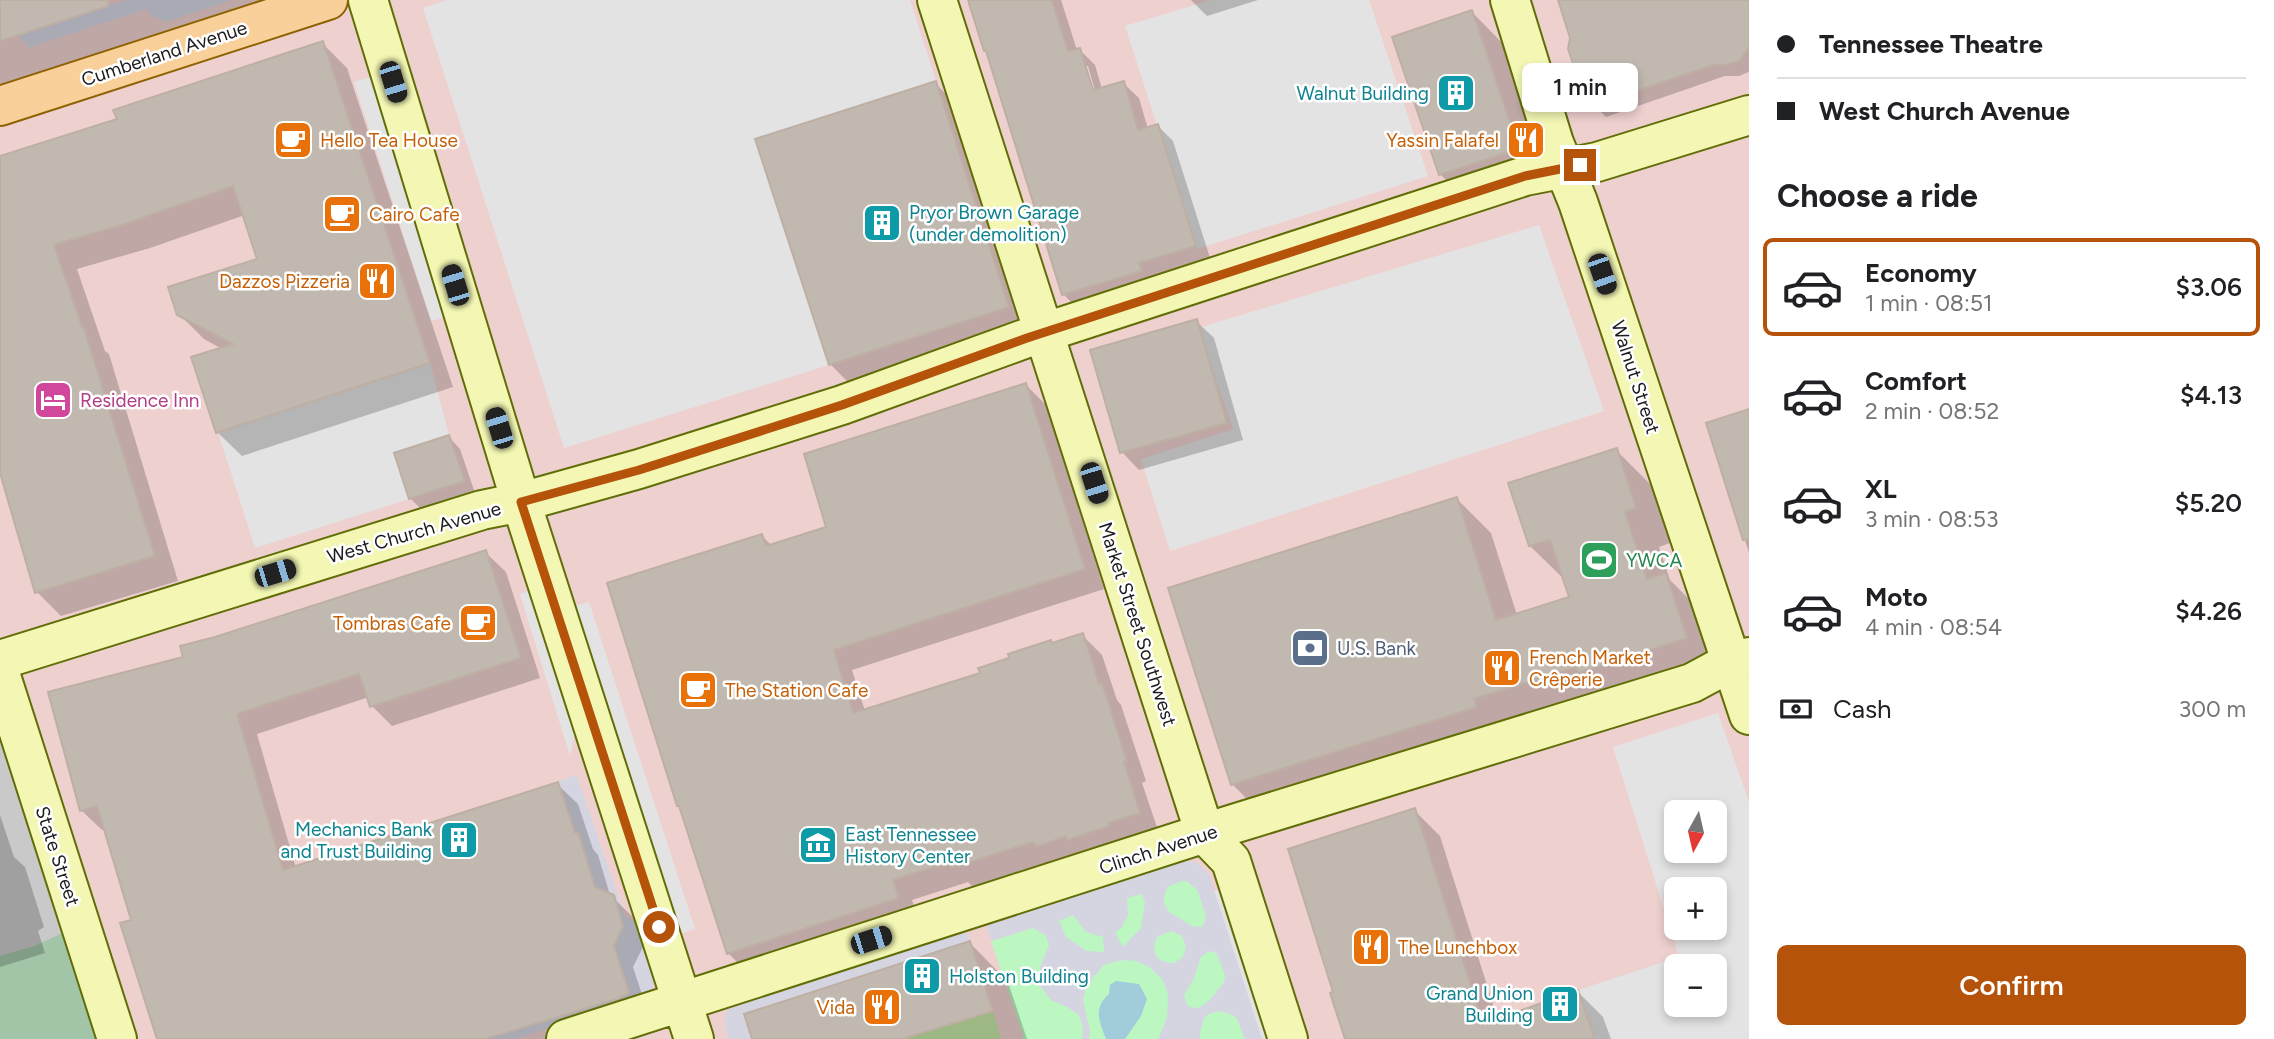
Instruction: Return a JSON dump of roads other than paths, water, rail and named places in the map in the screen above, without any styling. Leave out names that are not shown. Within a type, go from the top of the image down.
[{"type":"main road","name":"Cumberland Avenue","points":[[0,106],[328,0]]},
{"type":"street","points":[[368,0],[521,502],[694,1039]]},
{"type":"street","name":"Market Street Southwest","points":[[937,0],[1205,834],[1231,861],[1288,1039]]},
{"type":"street","name":"Walnut Street","points":[[1510,0],[1563,169],[1578,202],[1740,659],[1749,715]]},
{"type":"street","name":"West Church Avenue","points":[[0,660],[482,509],[521,502],[639,470],[842,405],[1045,333],[1525,176],[1597,162],[1749,115]]},
{"type":"street","name":"Clinch Avenue","points":[[566,1039],[1205,834],[1692,683],[1740,659]]},
{"type":"street","name":"State Street","points":[[0,673],[117,1039]]},
{"type":"water","points":[[1116,981],[1139,984],[1147,999],[1141,1016],[1125,1039],[1106,1039],[1099,1010],[1109,994],[1110,985]]},
{"type":"place","name":"Walnut Building","points":[[1456,93]]},
{"type":"place","name":"Hello Tea House","points":[[293,140]]},
{"type":"place","name":"Yassin Falafel","points":[[1526,140]]},
{"type":"place","name":"Cairo Cafe","points":[[342,214]]},
{"type":"place","name":"Pryor Brown Garage (under demolition)","points":[[882,223]]},
{"type":"place","name":"Dazzos Pizzeria","points":[[377,281]]},
{"type":"place","name":"Residence Inn","points":[[53,400]]},
{"type":"place","name":"YWCA","points":[[1599,560]]},
{"type":"place","name":"Tombras Cafe","points":[[478,623]]},
{"type":"place","name":"U.S. Bank","points":[[1310,648]]},
{"type":"place","name":"French Market Crêperie","points":[[1502,668]]},
{"type":"place","name":"The Station Cafe","points":[[698,690]]},
{"type":"place","name":"Mechanics Bank and Trust Building","points":[[459,840]]},
{"type":"place","name":"East Tennessee History Center","points":[[818,845]]},
{"type":"place","name":"The Lunchbox","points":[[1371,947]]},
{"type":"place","name":"Holston Building","points":[[922,976]]},
{"type":"place","name":"Grand Union Building","points":[[1560,1004]]},
{"type":"place","name":"Vida","points":[[882,1007]]}]
